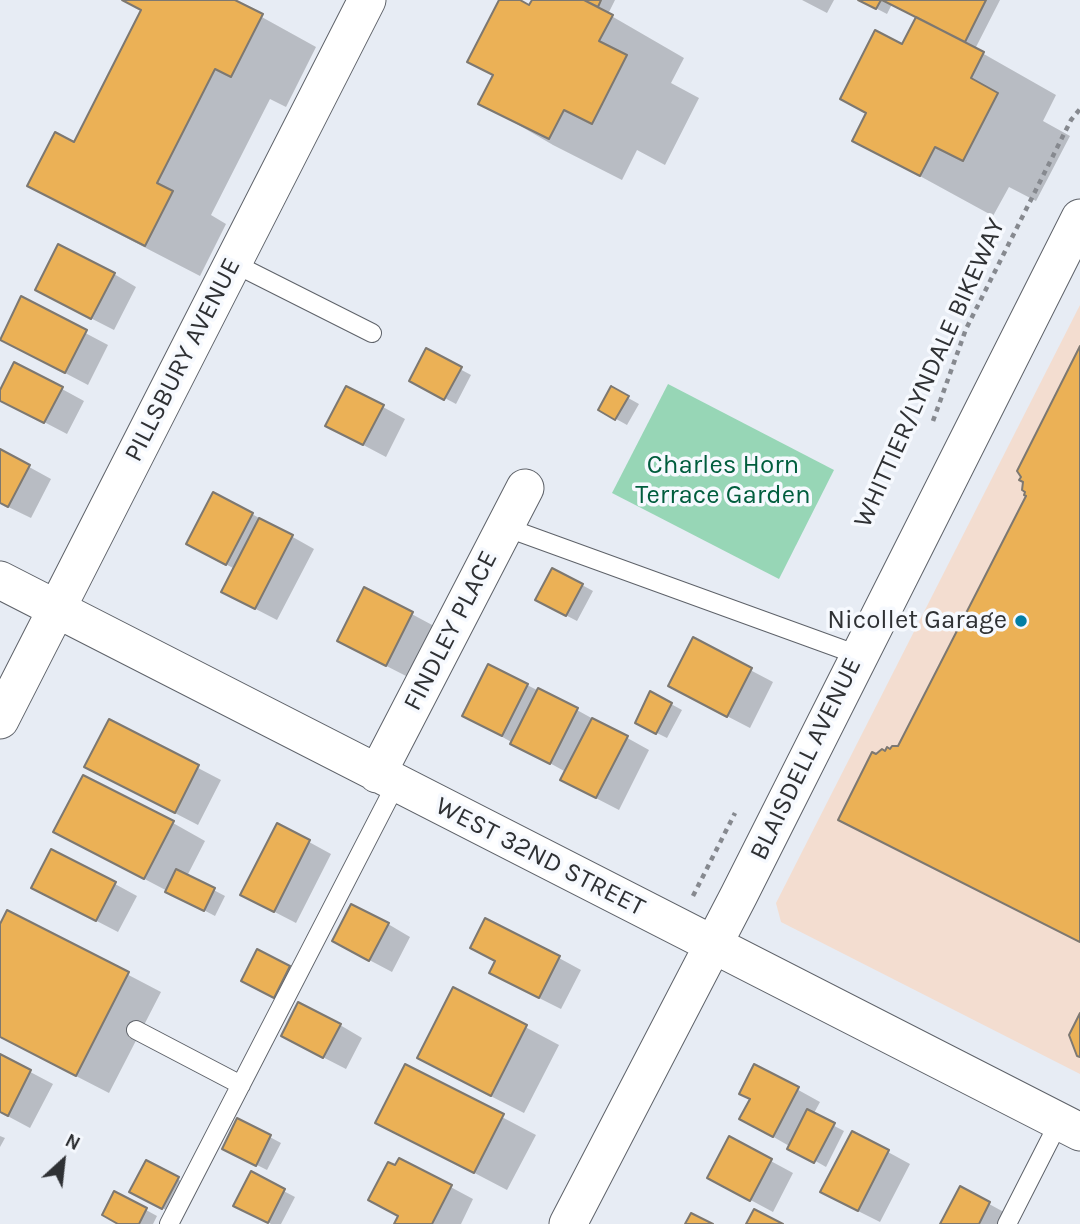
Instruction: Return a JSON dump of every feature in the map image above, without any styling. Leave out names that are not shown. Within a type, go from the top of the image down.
[{"type":"street","name":"PILLSBURY AVENUE","points":[[0,720],[367,0]]},
{"type":"street","name":"BLAISDELL AVENUE","points":[[568,1224],[713,945],[1080,218]]},
{"type":"street","name":"FINDLEY PLACE","points":[[387,779],[525,488]]},
{"type":"street","name":"WEST 32ND STREET","points":[[0,580],[1070,1127]]},
{"type":"lane","points":[[233,263],[372,333]]},
{"type":"lane","points":[[505,527],[859,654]]},
{"type":"lane","points":[[169,1224],[241,1085],[387,779]]},
{"type":"lane","points":[[136,1030],[241,1085]]},
{"type":"lane","points":[[1007,1224],[1070,1127]]},
{"type":"path","name":"WHITTIER/LYNDALE BIKEWAY","points":[[931,426],[966,329],[1071,120],[1080,109]]},
{"type":"path","points":[[701,878],[740,804]]},
{"type":"shaded area","points":[[1080,305],[1080,1074],[781,922],[776,903]]},
{"type":"green space","name":"Charles Horn Terrace Garden","points":[[668,384],[834,470],[779,579],[612,493]]},
{"type":"building","points":[[122,0],[235,0],[263,14],[231,77],[215,69],[157,183],[173,191],[145,246],[27,186],[55,132],[74,142],[141,10]]},
{"type":"building","points":[[499,0],[520,0],[529,5],[532,0],[584,0],[613,15],[599,41],[627,55],[592,124],[564,110],[549,139],[478,104],[493,75],[467,62]]},
{"type":"building","points":[[584,0],[601,0],[598,7]]},
{"type":"building","points":[[858,0],[881,0],[876,9]]},
{"type":"building","points":[[882,0],[986,0],[965,42]]},
{"type":"building","points":[[916,17],[984,52],[971,78],[998,93],[963,161],[935,147],[920,176],[852,141],[866,113],[840,99],[875,30],[902,44]]},
{"type":"building","points":[[58,244],[115,273],[91,319],[35,290]]},
{"type":"building","points":[[21,296],[87,330],[65,373],[0,340]]},
{"type":"building","name":"Nicollet Garage","points":[[1080,346],[1080,942],[838,820],[872,752],[876,754],[882,749],[885,751],[887,747],[890,749],[892,746],[898,746],[1026,496],[1017,471]]},
{"type":"building","points":[[426,348],[462,367],[444,400],[409,381]]},
{"type":"building","points":[[14,362],[63,387],[44,423],[0,401],[0,390]]},
{"type":"building","points":[[346,386],[384,405],[363,445],[325,426]]},
{"type":"building","points":[[611,386],[629,396],[615,420],[598,410]]},
{"type":"building","points":[[0,449],[30,465],[8,507],[0,503]]},
{"type":"building","points":[[213,492],[253,513],[226,565],[186,544]]},
{"type":"building","points":[[259,518],[293,535],[255,609],[221,592]]},
{"type":"building","points":[[552,568],[583,584],[566,616],[535,600]]},
{"type":"building","points":[[364,587],[413,612],[386,666],[337,641]]},
{"type":"building","points":[[693,637],[752,668],[727,717],[668,686]]},
{"type":"building","points":[[488,664],[528,684],[502,736],[462,716]]},
{"type":"building","points":[[538,688],[578,708],[550,764],[510,744]]},
{"type":"building","points":[[650,691],[672,703],[656,734],[635,723]]},
{"type":"building","points":[[592,718],[628,736],[596,798],[560,780]]},
{"type":"building","points":[[109,719],[199,765],[175,813],[84,767]]},
{"type":"building","points":[[83,775],[174,821],[144,879],[53,832]]},
{"type":"building","points":[[277,823],[310,840],[274,912],[240,895]]},
{"type":"building","points":[[51,849],[116,882],[96,921],[31,888]]},
{"type":"building","points":[[176,869],[215,888],[204,911],[165,892]]},
{"type":"building","points":[[351,904],[389,923],[369,961],[332,941]]},
{"type":"building","points":[[7,910],[129,972],[76,1076],[0,1037],[0,924]]},
{"type":"building","points":[[485,918],[560,956],[539,998],[489,973],[495,961],[470,948]]},
{"type":"building","points":[[257,949],[290,966],[274,998],[241,981]]},
{"type":"building","points":[[453,987],[527,1025],[491,1096],[417,1058]]},
{"type":"building","points":[[298,1002],[341,1024],[323,1058],[281,1036]]},
{"type":"building","points":[[1080,1013],[1080,1057],[1077,1056],[1069,1035]]},
{"type":"building","points":[[0,1054],[31,1070],[8,1116],[0,1112]]},
{"type":"building","points":[[405,1064],[504,1114],[474,1173],[375,1123]]},
{"type":"building","points":[[754,1064],[799,1087],[773,1137],[739,1119],[750,1099],[739,1094]]},
{"type":"building","points":[[807,1109],[835,1123],[814,1163],[787,1149]]},
{"type":"building","points":[[237,1118],[271,1135],[256,1166],[222,1149]]},
{"type":"building","points":[[852,1131],[889,1150],[858,1211],[820,1192]]},
{"type":"building","points":[[729,1136],[772,1159],[750,1201],[707,1178]]},
{"type":"building","points":[[399,1158],[452,1185],[432,1224],[394,1224],[398,1216],[368,1200],[388,1162],[395,1165]]},
{"type":"building","points":[[146,1160],[179,1177],[162,1209],[129,1192]]},
{"type":"building","points":[[251,1171],[285,1189],[268,1223],[233,1206]]},
{"type":"building","points":[[960,1186],[990,1202],[979,1224],[940,1224]]},
{"type":"building","points":[[114,1191],[147,1208],[139,1224],[118,1224],[102,1215]]},
{"type":"building","points":[[754,1209],[783,1224],[746,1224]]},
{"type":"building","points":[[691,1213],[713,1224],[685,1224]]},
{"type":"place","name":"Nicollet Garage","points":[[1021,621]]}]
